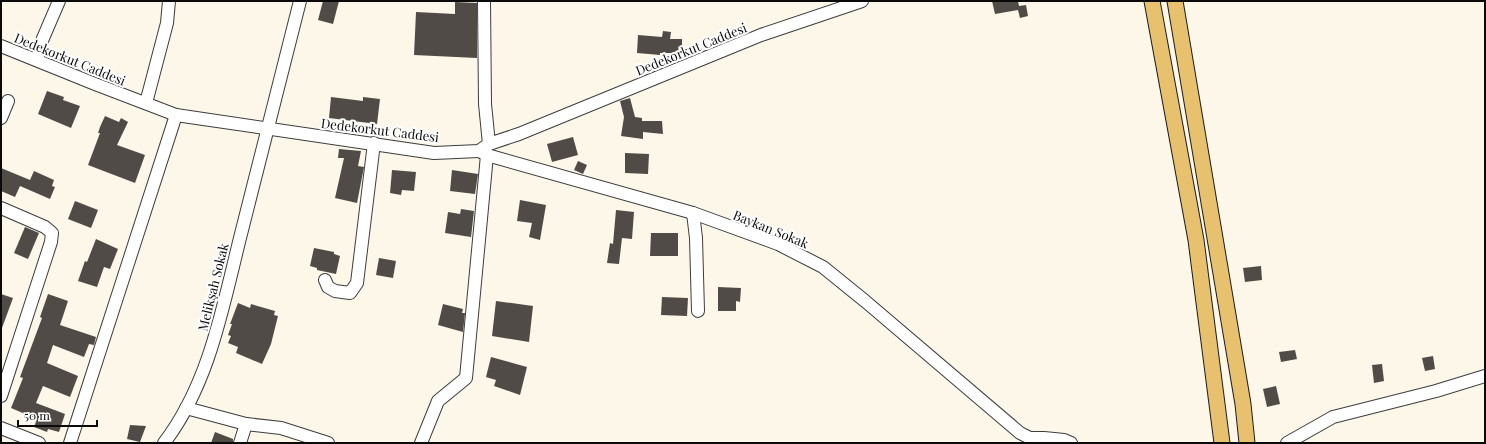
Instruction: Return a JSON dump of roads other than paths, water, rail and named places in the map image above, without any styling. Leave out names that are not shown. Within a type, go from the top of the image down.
[{"type":"main road","points":[[1152,1],[1196,240],[1222,443]]},
{"type":"main road","points":[[1175,1],[1243,404],[1247,443]]},
{"type":"street","points":[[37,60],[41,43],[59,1]]},
{"type":"street","points":[[146,104],[167,23],[169,1]]},
{"type":"street","name":"Melikşah Sokak","points":[[164,443],[186,408],[206,367],[217,331],[266,129],[300,1]]},
{"type":"street","points":[[421,443],[438,401],[466,378],[485,150],[484,1]]},
{"type":"street","name":"Dedekorkut Caddesi","points":[[1,46],[176,115],[434,153],[485,150],[519,134],[761,35],[862,1]]},
{"type":"street","points":[[1,118],[8,101]]},
{"type":"street","points":[[70,443],[176,115]]},
{"type":"street","points":[[324,280],[328,287],[335,292],[350,293],[357,283],[374,143]]},
{"type":"street","name":"Baykan Sokak","points":[[485,150],[692,213],[778,244],[823,267],[871,306],[1028,441],[1044,438],[1064,440],[1071,443]]},
{"type":"street","points":[[1,209],[45,227],[52,233],[51,242],[1,396]]},
{"type":"street","points":[[692,213],[696,238],[698,311]]},
{"type":"street","points":[[1287,443],[1333,417],[1436,391],[1485,376]]},
{"type":"street","points":[[186,408],[246,424],[281,428],[328,443]]},
{"type":"street","points":[[240,443],[246,424]]},
{"type":"street","points":[[1,428],[39,443]]}]
